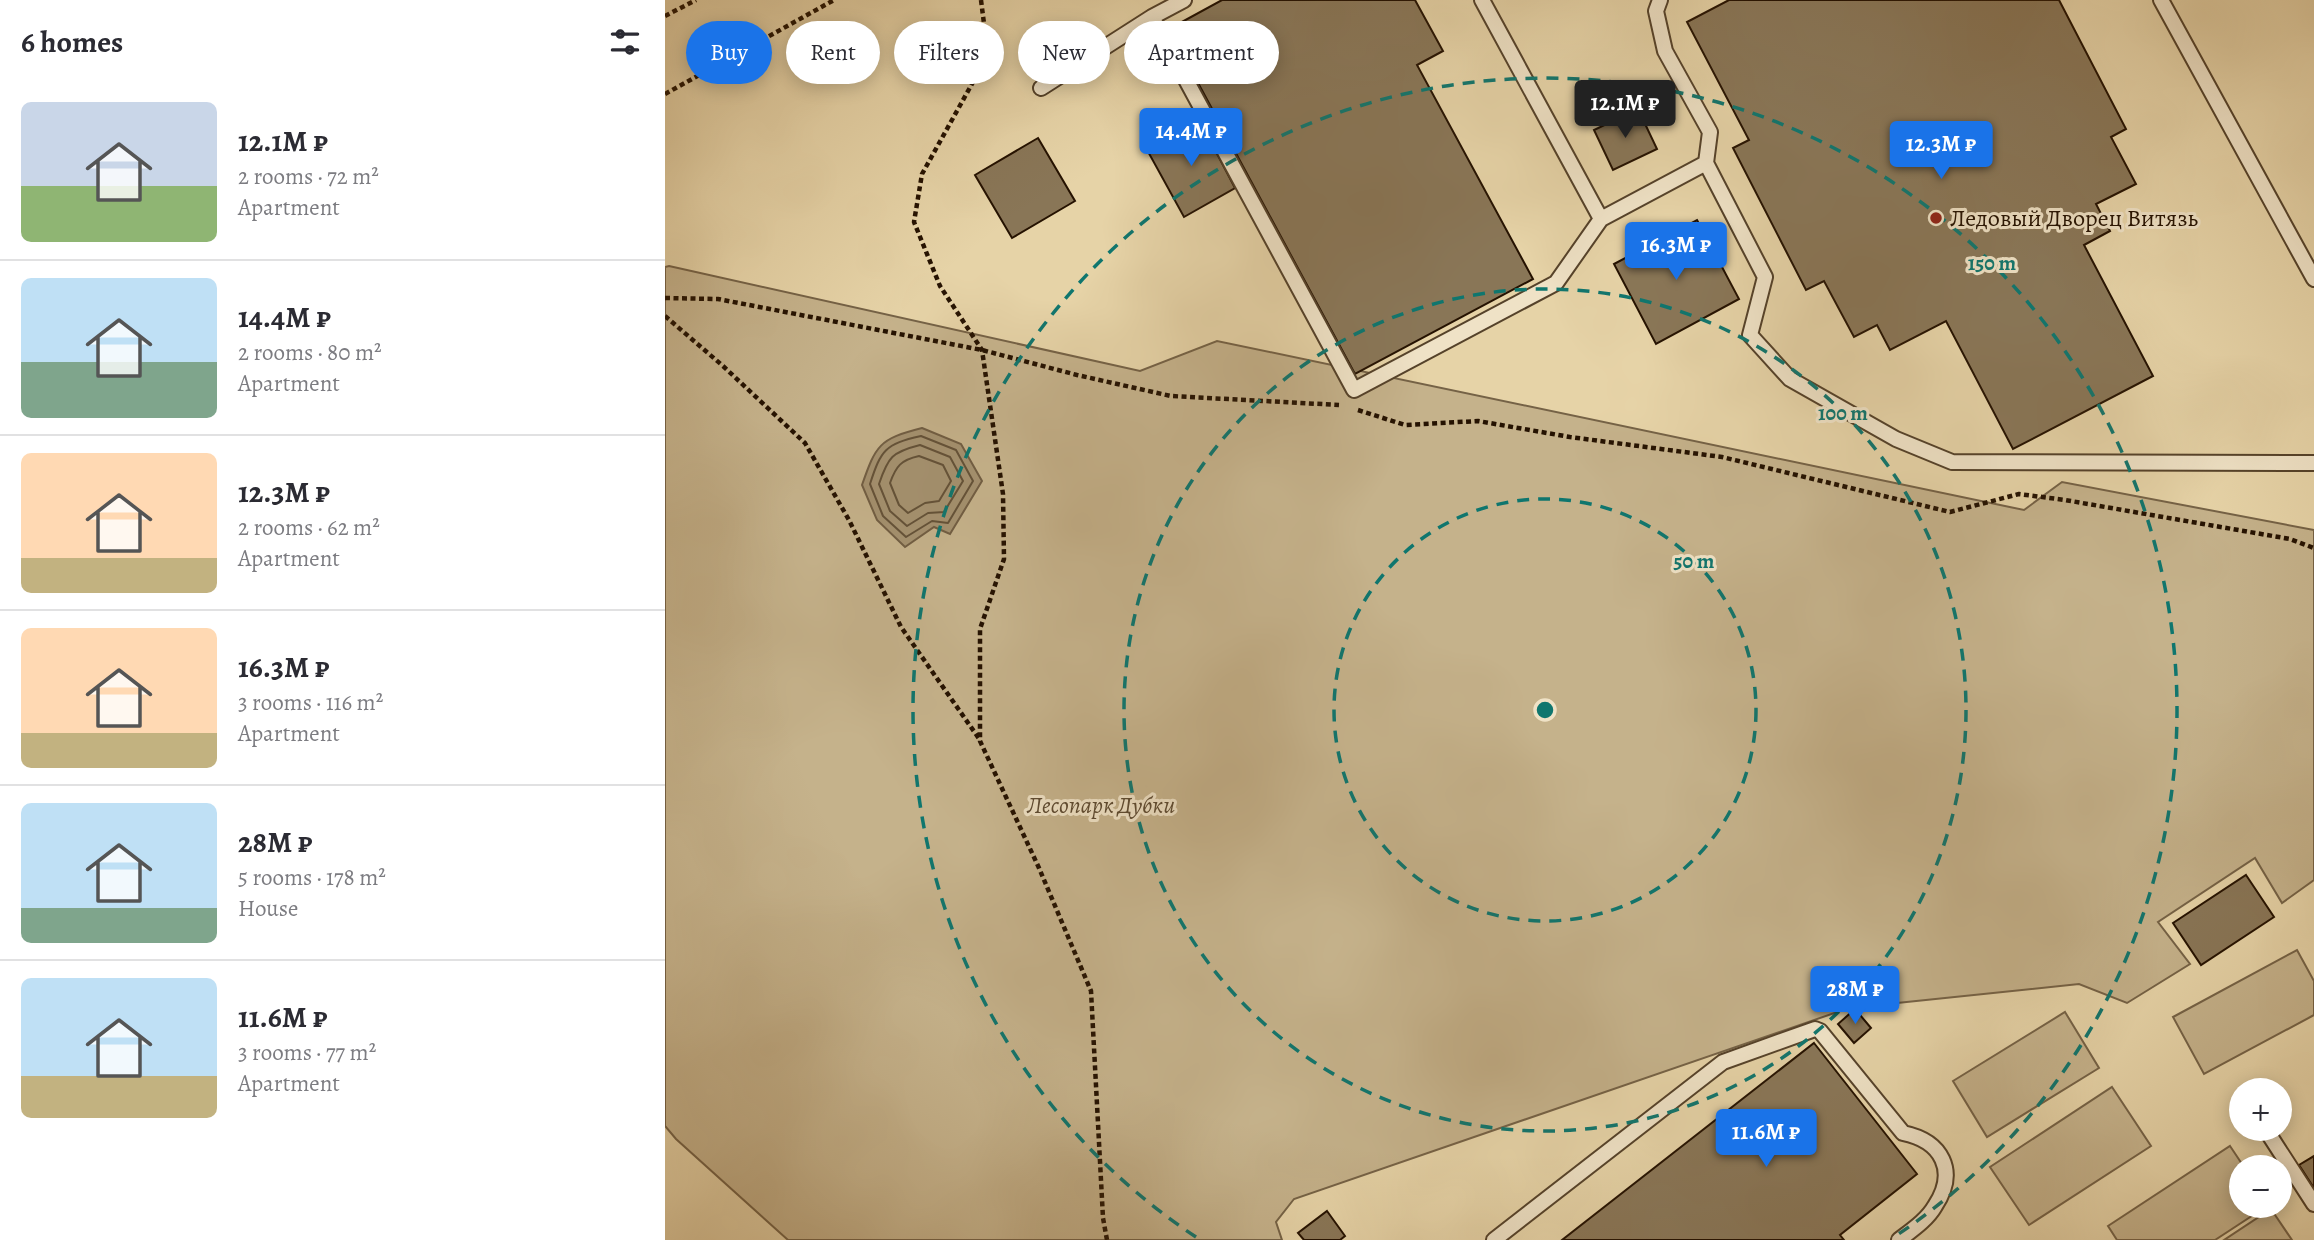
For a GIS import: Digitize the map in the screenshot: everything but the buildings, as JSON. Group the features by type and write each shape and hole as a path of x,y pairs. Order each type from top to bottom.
{"lane":[{"path":"1041,88 1152,17 1184,0"},
{"path":"1482,0 1601,219"},
{"path":"1660,0 1655,11 1665,51 1710,132 1706,163 1765,277 1750,335 1790,379 1896,439 1952,462 2314,463"},
{"path":"2161,0 2314,279"},
{"path":"1152,17 1354,390 1556,284 1601,219 1706,163"},
{"path":"1494,1240 1723,1062 1815,1029 1903,1133 1920,1137 1935,1147 1944,1163 1946,1176 1943,1192 1934,1208 1899,1240"},
{"path":"2273,1141 2314,1204"}],"path":[{"path":"665,16 696,0"},
{"path":"665,94 834,0"},
{"path":"980,741 980,629 1004,559 1003,494 982,350 940,286 914,222 922,174 988,55 981,0"},
{"path":"665,298 718,299 982,350 1171,396 1333,402 1345,406"},
{"path":"665,316 805,443 849,520 901,627 980,741 1039,868 1091,991 1103,1218 1107,1240"},
{"path":"1357,410 1405,425 1478,421 1570,437 1722,457 1950,512 2019,494 2277,537 2314,548"}],"green space":[{"name":"Лесопарк Дубки","path":"665,267 1140,371 1217,341 2024,510 2062,482 2314,530 2314,880 2282,903 2255,858 2158,922 2190,964 2127,1003 2079,984 1849,1008 1294,1199 1276,1222 1282,1240 788,1240 665,1126"},
{"path":"2297,950 2314,981 2314,1015 2204,1074 2173,1017"},
{"path":"2065,1012 2099,1068 1987,1137 1953,1081"},
{"path":"2112,1087 2151,1146 2029,1225 1990,1167"},
{"path":"2230,1146 2236,1155 2229,1155 2229,1218 2249,1218 2215,1240 2117,1240 2108,1226"},
{"path":"2257,1218 2277,1218 2292,1240 2224,1240"}],"water":[{"path":"922,428 961,444 982,481 950,534 934,527 905,547 877,520 862,485 871,461 881,446 896,436"}],"place":[{"name":"Ледовый Дворец Витязь","path":"1936,218"}]}
